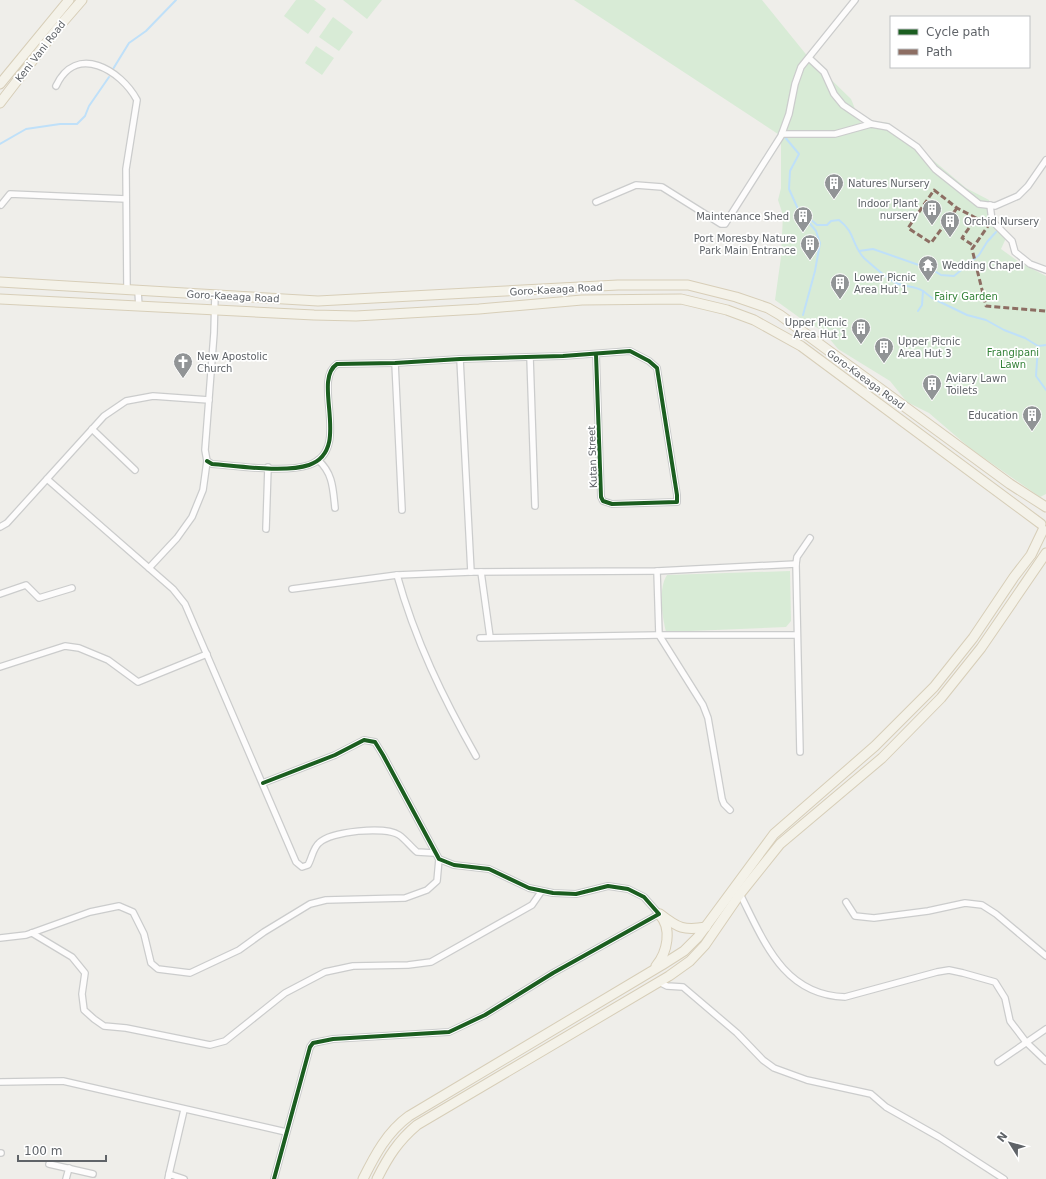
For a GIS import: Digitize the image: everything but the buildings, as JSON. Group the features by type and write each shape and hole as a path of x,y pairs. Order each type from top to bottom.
{"main road":[{"name":"Keni Vani Road","path":"0,84 26,50 69,0"},
{"name":"Keni Vani Road","path":"0,103 56,30 82,0"},
{"name":"Goro-Kaeaga Road","path":"0,282 318,301 652,284 688,285 713,290 768,308 780,315 1046,509"},
{"name":"Goro-Kaeaga Road","path":"0,299 314,316 356,316 479,309 582,300 681,299 727,310 754,320 801,346 1043,529"},
{"path":"363,1179 381,1146 395,1127 409,1116 684,951 706,927 774,834 875,746 934,687 973,638 1031,554 1043,529 1042,515 1046,509"},
{"path":"377,1179 392,1151 401,1139 417,1125 659,982 690,961 698,953 740,894 786,838 882,758 941,698 981,648 1046,553"},
{"path":"659,914 682,929 690,930 706,927"},
{"path":"653,970 663,957 667,945 663,919 659,914"}],"street":[{"path":"596,202 636,185 655,185 670,191 723,225 753,182 782,134 789,114 795,84 801,67 855,0"},
{"path":"809,58 824,72 834,94 843,105 871,124 888,127 916,147 928,163 979,204 995,206 1018,196 1028,186 1046,160"},
{"path":"56,86 61,76 69,69 80,63 91,63 112,73 133,92 137,100 126,169 127,290"},
{"path":"782,134 835,134 871,124"},
{"path":"1,205 10,194 126,199"},
{"path":"990,205 992,221 1012,241 1015,252 1030,264 1046,270"},
{"path":"138,291 139,307"},
{"path":"149,568 177,538 192,517 203,490 207,461 205,450 215,296"},
{"name":"Kutan Street","path":"630,351 649,361 657,368 677,502 612,504 603,501 601,497 596,354 630,351"},
{"path":"207,461 212,464 294,468 310,464 318,460 326,449 330,439 331,411 327,380 332,367 343,363 395,363 460,358 596,354"},
{"path":"530,357 535,506"},
{"path":"460,358 471,572"},
{"path":"395,363 402,510"},
{"path":"0,527 7,523 92,429 115,408 126,401 153,396 209,400"},
{"path":"92,429 136,470"},
{"path":"318,460 327,468 332,480 335,508"},
{"path":"266,529 268,467"},
{"path":"47,479 173,589 185,604 296,862 302,867 308,865 319,842 331,836 362,831 389,831 400,835 417,852 434,853"},
{"path":"800,752 796,564 797,557 810,538"},
{"path":"292,589 397,575 471,572 657,571 796,564"},
{"path":"657,571 659,635 703,705 708,718 722,799 730,810"},
{"path":"481,572 490,637"},
{"path":"397,575 410,618 426,658 448,707 476,756"},
{"path":"0,594 26,585 39,598 72,588"},
{"path":"480,638 659,635 797,635"},
{"path":"0,668 65,646 79,648 108,660 138,682 206,654"},
{"path":"263,783 335,755 364,740 371,740 375,742 383,755 438,859 454,866 489,869 541,892 566,894 608,886 618,886 636,892 659,914 553,973 485,1015 450,1032 333,1039 313,1043 310,1046 274,1179"},
{"path":"0,938 32,933 90,912 119,906 132,912 144,934 152,963 158,969 190,973 239,950 264,932 310,904 326,900 405,898 427,890 437,881 438,859"},
{"path":"32,933 72,957 85,973 82,994 84,1010 104,1026 126,1028 210,1045 225,1041 284,993 325,972 353,966 408,965 431,962 532,905 541,892"},
{"path":"740,894 772,956 796,982 815,992 830,996 845,997 949,970 995,982 1004,998 1010,1021 1026,1042 1046,1061"},
{"path":"846,902 855,916 874,918 928,912 965,903 982,905 1042,950 1046,956"},
{"path":"659,982 667,986 683,987 738,1033 763,1060 774,1068 807,1080 870,1094 886,1107 939,1137 1004,1179"},
{"path":"998,1062 1046,1029"},
{"path":"0,1082 63,1081 184,1110 286,1132"},
{"path":"184,1110 168,1177 184,1179"},
{"path":"49,1164 93,1174"},
{"path":"66,1179 69,1168"}],"green space":[{"path":"296,0 314,0 326,9 308,34 284,16"},
{"path":"343,0 382,0 367,19"},
{"path":"574,0 762,0 809,58 851,99 862,126 873,121 889,123 966,188 989,200 993,223 1007,236 1001,249 1019,262 1046,276 1046,494 1040,497 971,449 929,413 907,402 890,381 838,349 823,331 800,318 775,300 781,257 783,215 778,200 781,188 781,136"},
{"path":"333,17 353,32 339,51 319,37"},
{"path":"316,46 334,58 322,75 305,63"},
{"path":"790,571 791,621 786,627 666,632 662,611 662,588 667,575"}],"waterway":[{"path":"113,69 129,43 146,31 176,0"},
{"path":"0,144 26,129 60,124 77,124 85,116 89,106 109,77"},
{"path":"784,136 799,154 790,171 789,189 798,209 816,231 820,243 815,271 803,315"},
{"path":"801,211 817,225 827,225 831,221 839,220 848,229 860,253 875,268 896,283 923,291 922,305 918,311"},
{"path":"859,251 873,249 933,270 941,275 954,276 979,255 987,242 996,232"},
{"path":"923,291 932,298 967,315 986,320 1004,330 1025,338 1038,346 1046,345"},
{"path":"1038,346 1036,376 1046,390"}],"marked path":[{"path":"957,208 931,243 908,228 934,190 957,208 976,218 962,238 974,246"},
{"path":"988,222 988,226 972,249 986,306 1046,311"}],"cycle path":[{"path":"207,461 212,464 275,469 309,465 322,457 328,445 330,431 328,385 330,373 337,364 563,356 630,351 649,361 657,368 677,502 612,504 603,501 601,497 596,354"},
{"path":"263,783 335,755 364,740 375,742 439,859 454,865 489,869 529,888 553,893 576,894 608,886 628,889 644,897 659,914 553,973 485,1015 449,1032 333,1039 313,1043 310,1047 274,1179"}],"place":[{"name":"Natures Nursery","path":"834,200"},
{"name":"Indoor Plant nursery","path":"932,226"},
{"name":"Maintenance Shed","path":"803,233"},
{"name":"Orchid Nursery","path":"950,238"},
{"name":"Port Moresby Nature Park Main Entrance","path":"810,261"},
{"name":"Wedding Chapel","path":"928,282"},
{"name":"Lower Picnic Area Hut 1","path":"840,300"},
{"name":"Upper Picnic Area Hut 1","path":"861,345"},
{"name":"Upper Picnic Area Hut 3","path":"884,364"},
{"name":"New Apostolic Church","path":"183,379"},
{"name":"Aviary Lawn Toilets","path":"932,401"},
{"name":"Education","path":"1032,432"}],"park label":[{"name":"Fairy Garden","path":"966,296"},
{"name":"Frangipani Lawn","path":"1013,358"}]}
